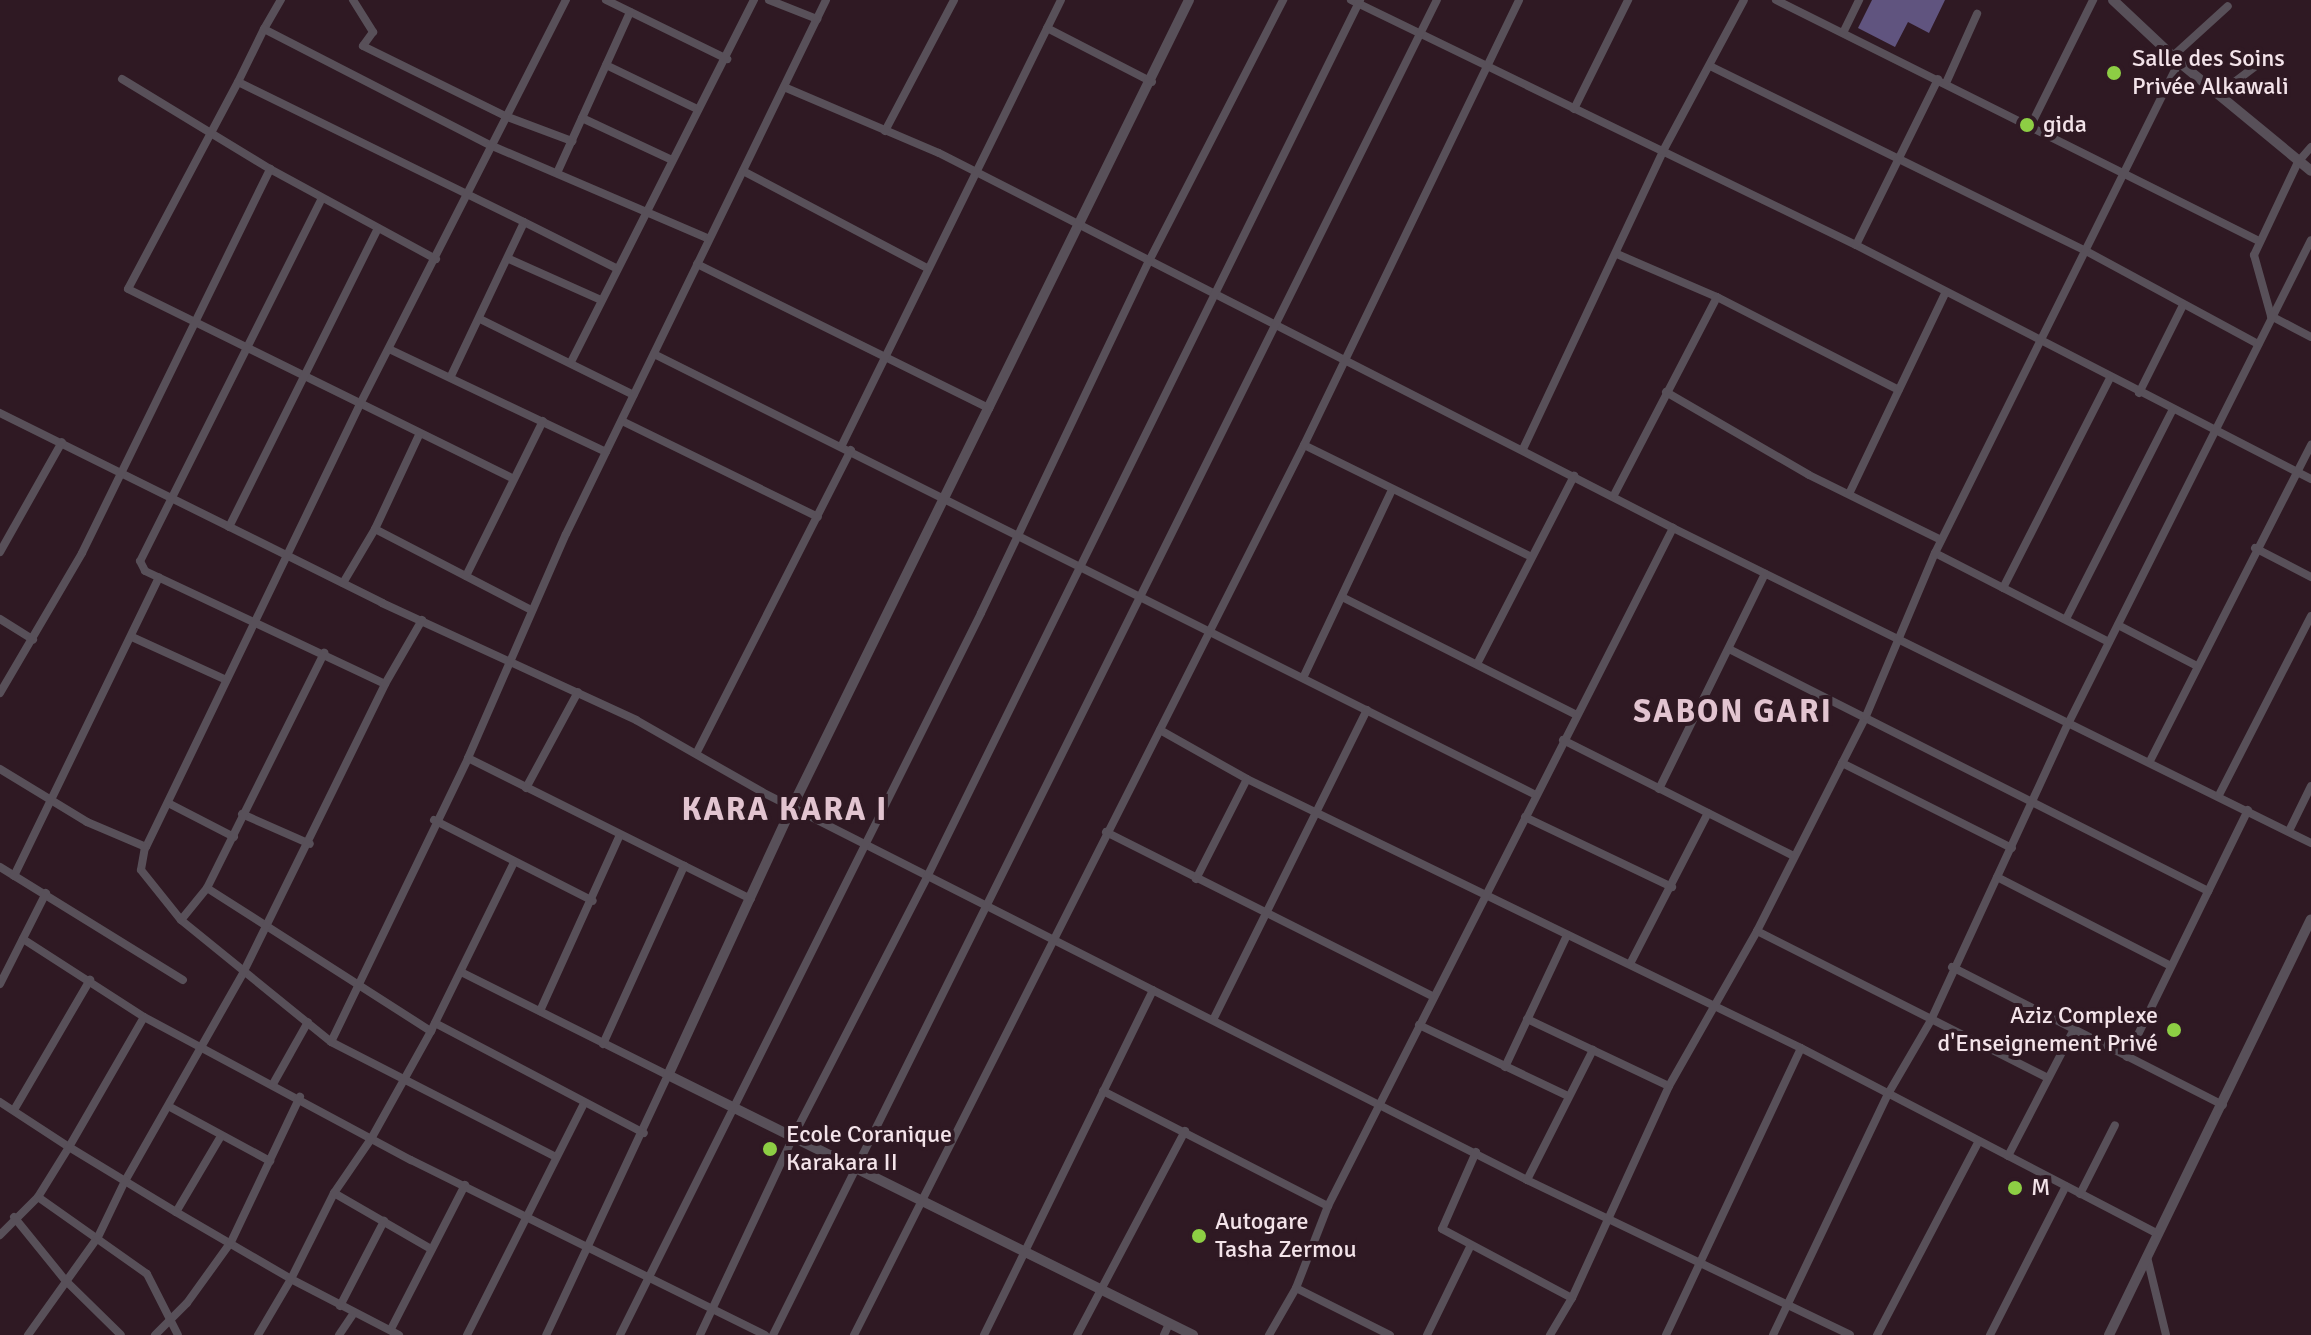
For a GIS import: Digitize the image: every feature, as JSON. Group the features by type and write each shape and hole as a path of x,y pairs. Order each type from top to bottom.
{"street":[{"path":"281,0 128,289 302,379 512,478"},
{"path":"353,0 373,32 363,46 505,116 572,141"},
{"path":"554,1156 331,1042 181,920 141,870 140,856 170,804 224,679 256,622 359,406 566,0"},
{"path":"606,0 727,59"},
{"path":"571,362 697,109 727,59 754,0"},
{"path":"769,0 817,19"},
{"path":"331,1042 434,820 468,758 508,659 606,452 826,0"},
{"path":"885,131 954,0"},
{"path":"842,445 1061,0"},
{"path":"546,1335 586,1245 644,1133 792,807 1152,82 1189,0"},
{"path":"620,1335 1018,536 1148,263 1283,0"},
{"path":"773,1335 1143,598 1437,0"},
{"path":"854,1335 1304,445 1343,358 1519,0"},
{"path":"1574,109 1628,0"},
{"path":"1523,449 1663,151 1744,0"},
{"path":"1776,0 2259,241"},
{"path":"1843,33 1859,0"},
{"path":"2031,125 2093,0"},
{"path":"2113,0 2176,59 2311,171"},
{"path":"700,1335 715,1310 793,1137 928,875 1356,1 1856,245 1945,294 2311,479"},
{"path":"1550,1335 1572,1298 1606,1217 1669,1086 1757,931 1866,716 1941,540 2086,251 2176,59 2228,6"},
{"path":"557,173 630,12"},
{"path":"1856,245 1977,14"},
{"path":"1047,28 1152,82"},
{"path":"264,29 490,145 709,239"},
{"path":"2220,93 2265,59"},
{"path":"606,65 697,109"},
{"path":"1710,66 2086,251 2258,344"},
{"path":"122,79 270,169 436,259"},
{"path":"238,82 616,268"},
{"path":"784,87 977,173 1148,263 1276,324 1614,495 1673,528 2311,843"},
{"path":"582,118 672,160"},
{"path":"2311,147 2298,162 2254,255 2271,316 2311,337"},
{"path":"0,693 33,640 121,472 196,325 270,169"},
{"path":"743,171 927,268"},
{"path":"322,198 140,561 159,577 385,684"},
{"path":"451,376 482,320 524,222"},
{"path":"229,527 378,228"},
{"path":"1773,1335 1888,1094 1931,1020 1952,967 2012,848 2069,722 2311,240"},
{"path":"1617,254 1717,297 1899,390"},
{"path":"509,259 601,300"},
{"path":"697,264 989,408"},
{"path":"1849,494 1945,294"},
{"path":"1614,495 1717,297"},
{"path":"2139,393 2183,305"},
{"path":"482,320 634,395"},
{"path":"389,349 606,452"},
{"path":"654,354 842,445 1209,633 1536,795"},
{"path":"2003,588 2110,378"},
{"path":"1666,392 1849,494 1941,540"},
{"path":"2066,619 2173,409"},
{"path":"0,413 121,472 172,501 578,692 697,752 792,807 1380,1102 1527,1180 1850,1335"},
{"path":"466,576 512,478 543,421"},
{"path":"622,421 818,517"},
{"path":"343,583 375,529 419,435"},
{"path":"0,552 62,442"},
{"path":"1304,445 1530,556"},
{"path":"2150,761 2255,548 2311,445"},
{"path":"697,752 851,450"},
{"path":"1477,664 1530,556 1574,476"},
{"path":"1303,678 1344,598 1392,490"},
{"path":"1269,1335 1296,1288 1328,1206 1380,1102 1575,714 1673,528"},
{"path":"375,529 531,610"},
{"path":"2255,548 2311,577"},
{"path":"1935,553 2109,642"},
{"path":"1659,789 1765,574"},
{"path":"14,876 54,800 159,577"},
{"path":"1344,598 1575,714"},
{"path":"2219,795 2311,616"},
{"path":"0,619 33,640"},
{"path":"28,1335 98,1237 125,1181 170,1107 310,844 385,684 422,620"},
{"path":"2118,625 2197,666"},
{"path":"132,637 224,679"},
{"path":"1729,649 2208,891"},
{"path":"181,920 207,888 324,653"},
{"path":"526,788 578,692"},
{"path":"1214,1018 1264,914 1319,814 1367,710"},
{"path":"1160,730 1247,779 1801,1048 2159,1234"},
{"path":"1563,740 1794,856"},
{"path":"468,758 619,837 751,899"},
{"path":"1842,763 2012,848"},
{"path":"0,769 132,844 146,847"},
{"path":"1196,879 1247,779"},
{"path":"2289,831 2311,786"},
{"path":"170,804 234,837"},
{"path":"2127,1057 2248,810"},
{"path":"1630,964 1708,813"},
{"path":"242,814 310,844"},
{"path":"1525,817 1672,887"},
{"path":"434,820 593,901"},
{"path":"1106,832 1434,997"},
{"path":"540,1011 593,901 619,837"},
{"path":"258,1335 291,1279 334,1193 371,1139 404,1082 514,862"},
{"path":"603,1044 684,866"},
{"path":"0,867 183,980"},
{"path":"1997,877 2171,966"},
{"path":"207,888 358,987 583,1105 644,1133"},
{"path":"0,984 46,893"},
{"path":"2109,1335 2311,919"},
{"path":"1757,931 2046,1077"},
{"path":"1505,1067 1567,935"},
{"path":"23,939 144,1017 300,1097 371,1139 465,1185 523,1218 586,1245 765,1335"},
{"path":"1952,967 2223,1105"},
{"path":"461,972 1193,1335"},
{"path":"14,1110 90,980"},
{"path":"984,1335 1153,990"},
{"path":"0,1235 14,1217 38,1197 144,1017"},
{"path":"1527,1019 1669,1086"},
{"path":"273,1084 308,1022"},
{"path":"1419,1025 1566,1095"},
{"path":"2008,1156 2046,1077 2073,1031"},
{"path":"1666,1335 1703,1262 1801,1048"},
{"path":"1527,1180 1566,1095 1593,1050"},
{"path":"1103,1091 1328,1206"},
{"path":"155,1335 231,1242 300,1097"},
{"path":"0,1102 69,1147 291,1279 353,1314 395,1332 431,1249 465,1185"},
{"path":"467,1335 554,1156 583,1105"},
{"path":"170,1107 270,1161"},
{"path":"2080,1194 2115,1125"},
{"path":"1077,1335 1185,1131"},
{"path":"176,1212 221,1136"},
{"path":"1877,1335 1979,1141"},
{"path":"1476,1152 1442,1229 1470,1247 1572,1298"},
{"path":"1990,1335 2066,1186"},
{"path":"334,1193 431,1249"},
{"path":"38,1197 98,1237 155,1282 169,1321 178,1335"},
{"path":"14,1217 65,1280 121,1335"},
{"path":"340,1306 384,1221"},
{"path":"1427,1335 1470,1247"},
{"path":"2147,1257 2166,1335"},
{"path":"1296,1288 1390,1335"},
{"path":"339,1335 353,1314"},
{"path":"1164,1335 1169,1324"}],"shaded area":[{"path":"1872,0 1945,0 1929,33 1908,22 1895,47 1858,28"}],"place":[{"name":"Salle des Soins Privée Alkawali","path":"2114,73"},
{"name":"gida","path":"2027,125"},
{"name":"Aziz Complexe d'Enseignement Privé","path":"2174,1030"},
{"name":"Ecole Coranique Karakara II","path":"770,1149"},
{"name":"M","path":"2015,1188"},
{"name":"Autogare Tasha Zermou","path":"1199,1236"}],"district":[{"name":"SABON GARI","path":"1733,712"},
{"name":"KARA KARA I","path":"785,810"}]}
